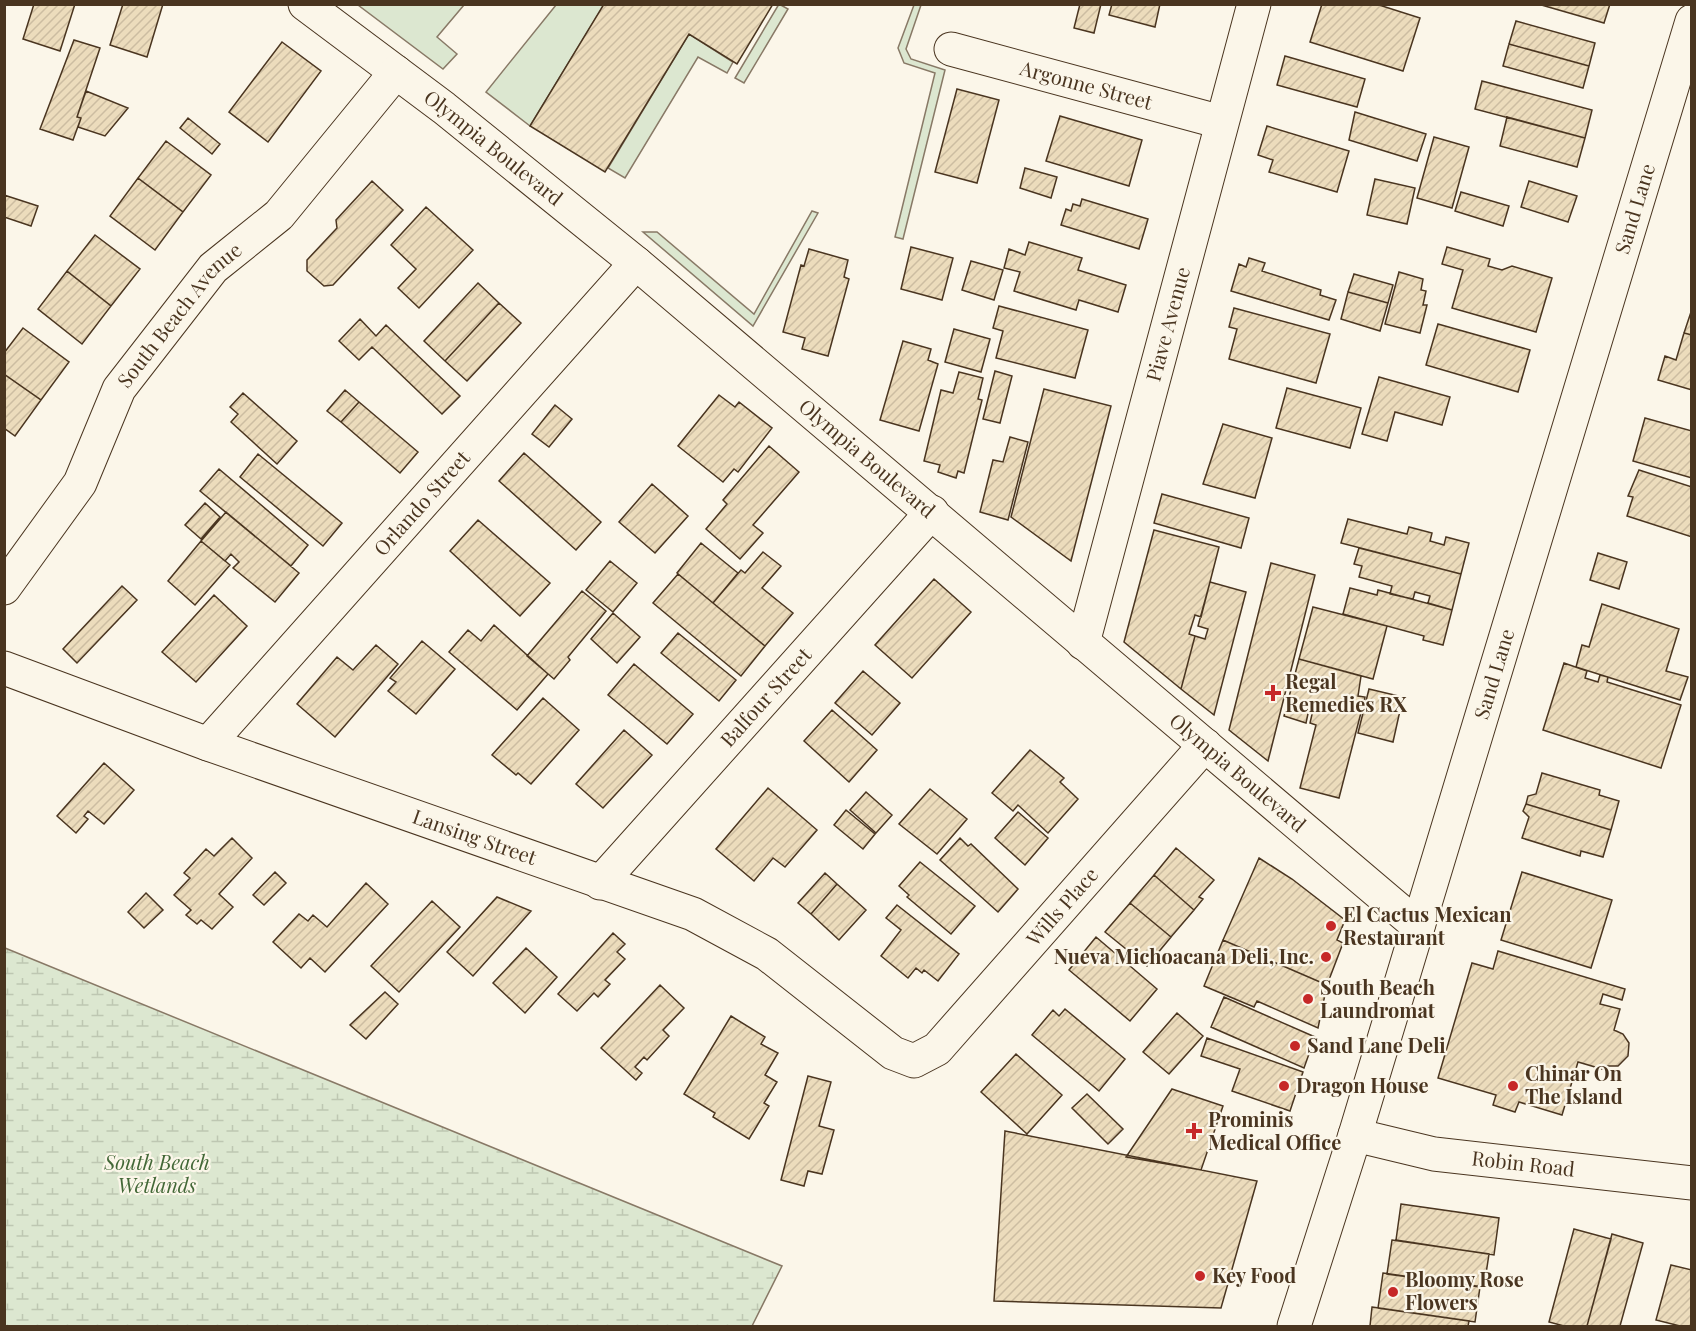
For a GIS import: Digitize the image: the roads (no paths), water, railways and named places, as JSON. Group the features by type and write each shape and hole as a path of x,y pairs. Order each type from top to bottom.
{"street":[{"name":"Olympia Boulevard","path":"305,4 396,72 636,263 1418,926"},
{"name":"Piave Avenue","path":"1083,643 1254,4"},
{"name":"Sand Lane","path":"1294,1326 1355,1135 1692,21"},
{"name":"Argonne Street","path":"951,49 1221,122"},
{"name":"South Beach Avenue","path":"4,588 80,483 118,389 213,268 279,215 396,72"},
{"name":"Orlando Street","path":"208,744 636,263"},
{"name":"Balfour Street","path":"600,883 932,512"},
{"name":"Lansing Street","path":"4,668 208,744 693,914 767,954 893,1053 914,1061"},
{"name":"Wills Place","path":"914,1061 937,1049 1205,746"},
{"name":"Robin Road","path":"1355,1135 1434,1154 1692,1183"}],"place":[{"name":"Regal Remedies RX","path":"1273,693"},
{"name":"El Cactus Mexican Restaurant","path":"1331,926"},
{"name":"Nueva Michoacana Deli, Inc.","path":"1326,957"},
{"name":"South Beach Laundromat","path":"1308,999"},
{"name":"Sand Lane Deli","path":"1295,1046"},
{"name":"Dragon House","path":"1284,1086"},
{"name":"Chinar On The Island","path":"1513,1086"},
{"name":"Prominis Medical Office","path":"1194,1131"},
{"name":"Key Food","path":"1200,1276"},
{"name":"Bloomy Rose Flowers","path":"1393,1292"}],"park label":[{"name":"South Beach Wetlands","path":"157,1174"}]}
